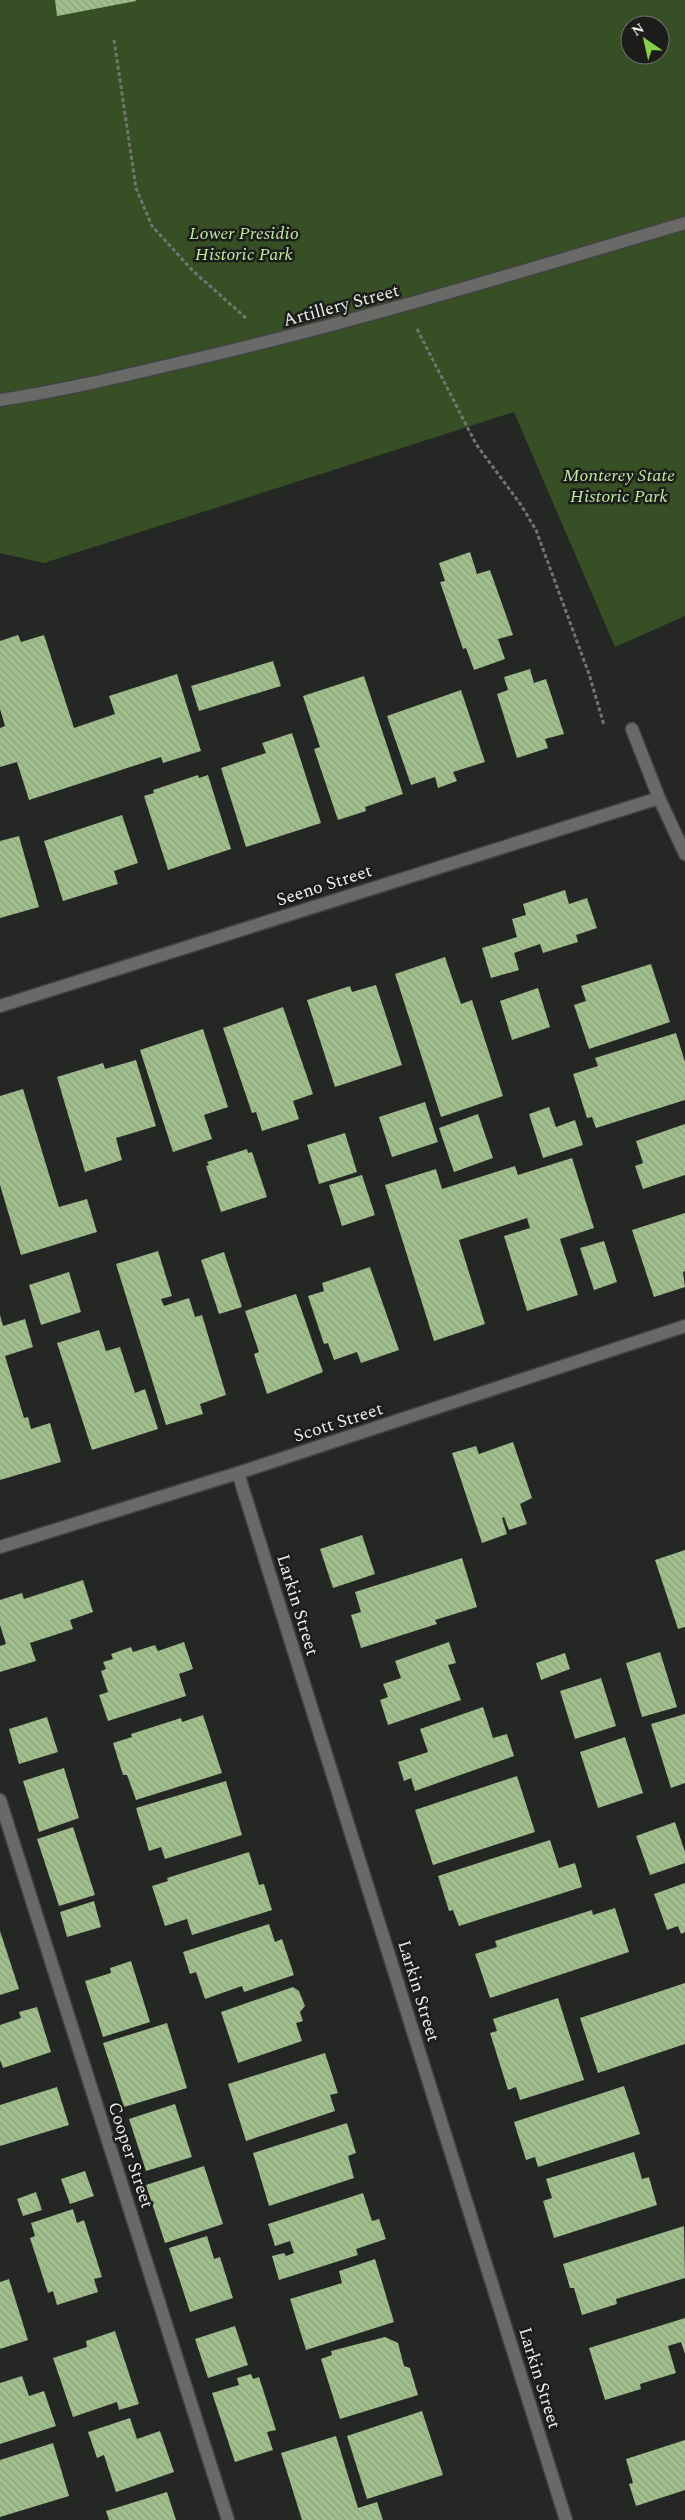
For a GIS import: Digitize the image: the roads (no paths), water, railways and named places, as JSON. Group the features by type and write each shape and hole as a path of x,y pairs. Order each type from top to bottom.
{"street":[{"name":"Artillery Street","path":"0,400 78,386 272,342 406,306 685,223"},
{"path":"632,730 659,798 685,854"},
{"name":"Seeno Street","path":"0,1006 659,798"},
{"name":"Scott Street","path":"0,1547 238,1473 685,1326"},
{"name":"Larkin Street","path":"238,1473 566,2520"},
{"name":"Cooper Street","path":"0,1800 228,2520"}],"park label":[{"name":"Lower Presidio Historic Park","path":"244,243"},
{"name":"Monterey State Historic Park","path":"619,485"}]}
